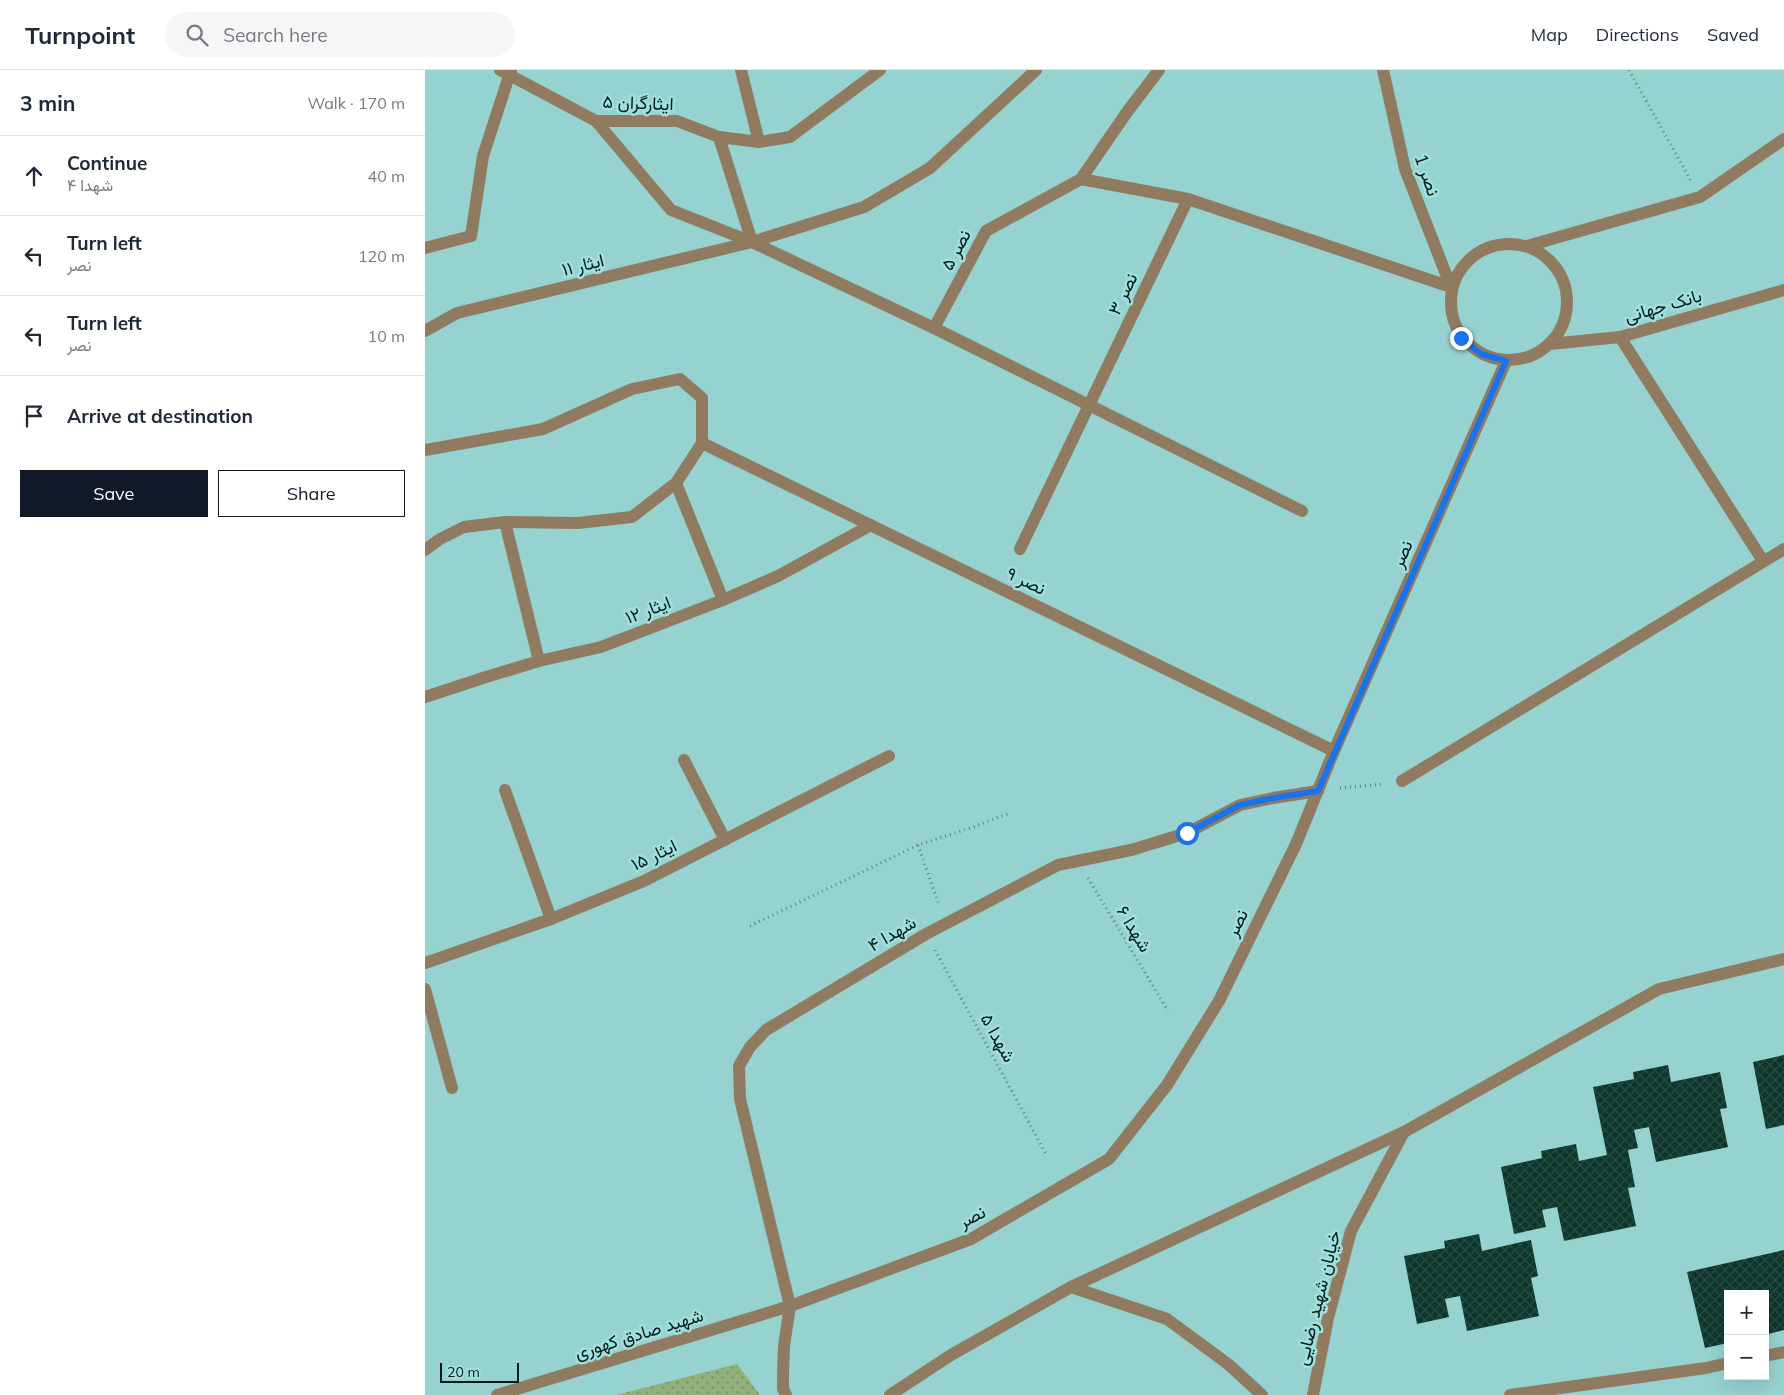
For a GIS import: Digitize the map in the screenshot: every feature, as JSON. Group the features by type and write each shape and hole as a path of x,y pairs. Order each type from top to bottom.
{"street":[{"path":"741,70 759,142"},
{"name":"ایثارگران ۵","path":"507,72 596,121 677,121 719,137 759,142 790,136 880,70"},
{"name":"ایثار ۱۱","path":"425,331 457,313 752,242 864,206 930,168 1036,70"},
{"path":"1159,70 1127,112 1081,179 1188,199 1451,287"},
{"name":"نصر 1","path":"1383,70 1405,168 1451,287"},
{"path":"425,248 471,236 483,156 507,72"},
{"path":"596,121 671,210 752,242 934,328 1302,511"},
{"path":"719,137 752,242"},
{"path":"1527,246 1548,258 1562,277 1568,300 1563,324 1550,344 1530,357 1506,361 1481,354 1461,338 1450,313 1451,287 1462,266 1480,250 1503,244 1527,246 1700,197 1784,139"},
{"name":"نصر ۵","path":"934,328 986,231 1081,179"},
{"name":"نصر ۳","path":"1020,549 1188,199"},
{"name":"بانک جهانی","path":"1550,344 1619,337 1784,290"},
{"path":"1619,337 1763,561"},
{"name":"نصر","path":"790,1306 971,1239 1109,1159 1167,1085 1219,1001 1296,844 1334,751 1506,361"},
{"path":"425,450 543,429 632,389 680,379 702,398 702,443 676,483 632,517 578,522 505,522 465,527 440,538 425,550"},
{"name":"نصر ۹","path":"702,443 1334,751"},
{"path":"676,483 723,600"},
{"path":"505,522 539,661"},
{"name":"ایثار ۱۲","path":"425,697 539,661 601,647 723,600 778,576 871,525"},
{"path":"1402,782 1784,549"},
{"name":"ایثار ۱۵","path":"425,963 551,919 644,880 889,756"},
{"path":"684,760 725,840"},
{"path":"505,790 551,919"},
{"name":"شهدا ۴","path":"790,1306 740,1099 739,1066 749,1047 766,1030 926,934 1058,865 1131,850 1187,833 1240,805 1318,791"},
{"path":"890,1395 951,1355 1071,1287 1403,1132 1659,990 1784,959"},
{"path":"425,989 452,1088"},
{"name":"خیابان شهید رضایی","path":"1313,1395 1328,1318 1351,1231 1403,1132"},
{"path":"1071,1287 1167,1319 1228,1364 1262,1395"},
{"path":"786,1395 783,1375 783,1346 790,1306"},
{"name":"شهید صادق کهوری","path":"497,1395 790,1306"},
{"path":"1769,1355 1784,1352"},
{"path":"1510,1395 1724,1364"}],"path":[{"path":"1629,70 1700,197"},
{"path":"1318,791 1402,782"},
{"path":"749,926 918,845 973,827 1010,812"},
{"path":"918,845 945,924"},
{"name":"شهدا ۶","path":"1077,861 1168,1011"},
{"name":"شهدا ۵","path":"926,934 1046,1154"}],"green space":[{"path":"737,1364 760,1395 616,1395"}],"building":[{"path":"1784,1055 1784,1125 1766,1129 1753,1062"},
{"path":"1668,1065 1671,1082 1720,1072 1727,1108 1720,1109 1728,1147 1656,1162 1649,1127 1634,1130 1638,1148 1628,1150 1635,1187 1628,1188 1636,1226 1564,1241 1557,1207 1542,1210 1546,1227 1514,1234 1501,1167 1542,1158 1541,1151 1576,1144 1579,1161 1607,1155 1593,1087 1634,1079 1633,1072"},
{"path":"1479,1234 1482,1251 1531,1240 1538,1276 1531,1278 1539,1316 1467,1331 1460,1296 1445,1299 1449,1317 1417,1324 1404,1256 1445,1248 1444,1241"},
{"path":"1784,1250 1784,1330 1769,1334 1769,1290 1724,1290 1724,1344 1705,1348 1687,1272"}],"route":[{"path":"1187,833 1240,805 1318,791 1506,361 1481,354 1461,338"}]}
